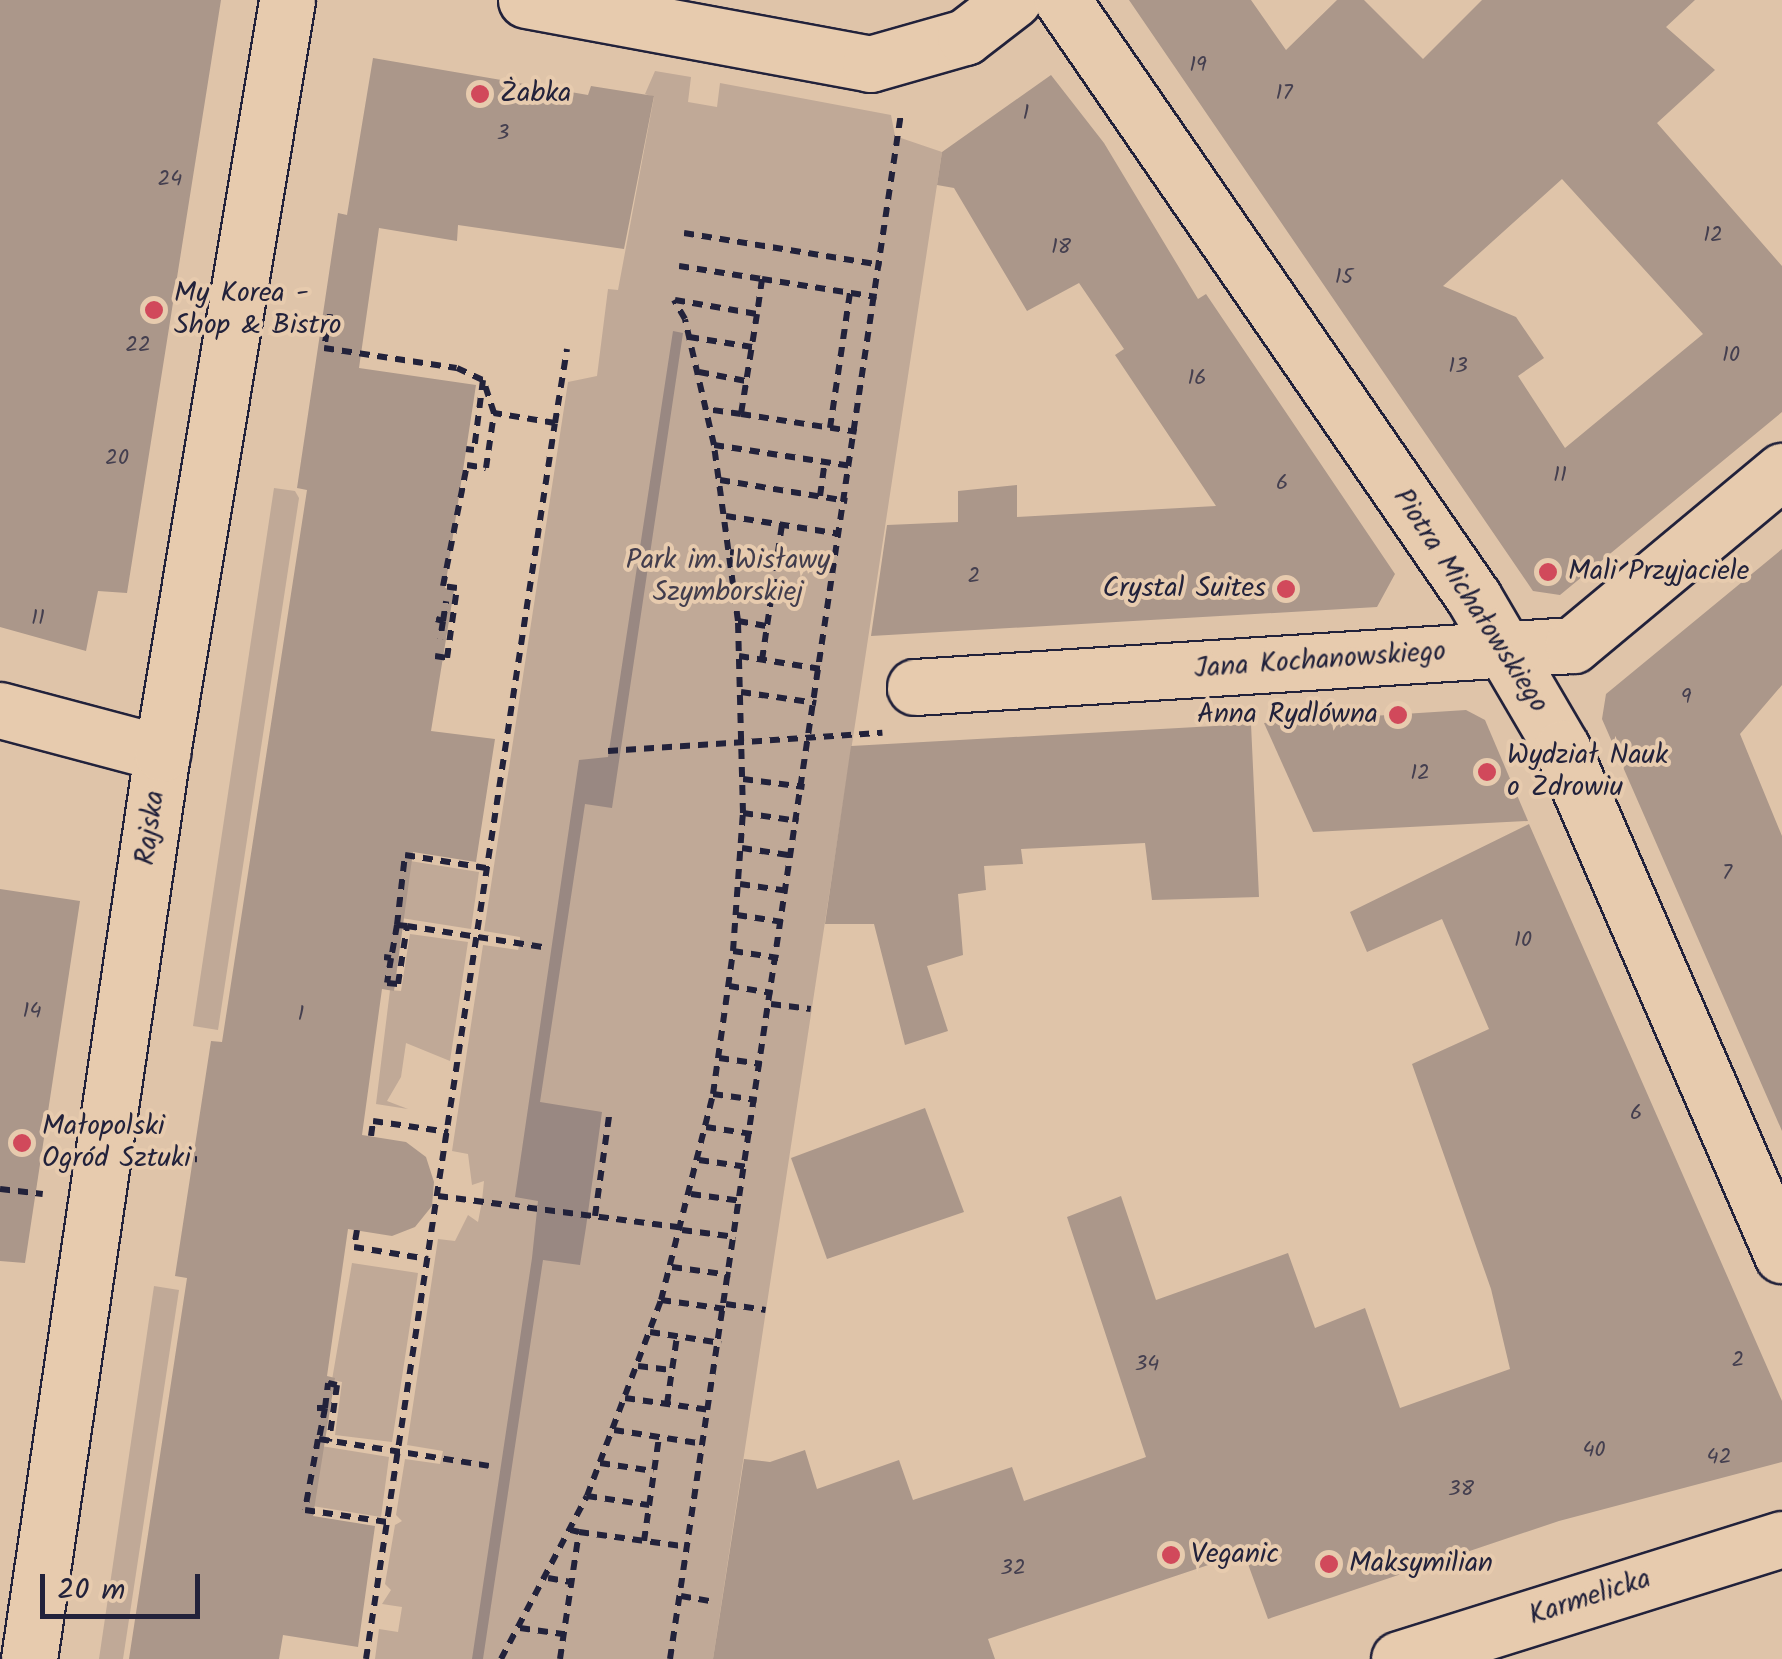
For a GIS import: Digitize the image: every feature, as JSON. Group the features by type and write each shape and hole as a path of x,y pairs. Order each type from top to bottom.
{"street":[{"name":"Rajska","path":"29,1659 162,753 287,0"},
{"path":"526,0 870,64 965,38 1014,0"},
{"name":"Piotra Michałowskiego","path":"1062,0 1505,650 1562,748 1782,1255"},
{"name":"Jana Kochanowskiego","path":"914,686 1573,645 1782,471"},
{"path":"0,710 162,753"},
{"name":"Karmelicka","path":"1399,1659 1782,1539"}],"path":[{"path":"670,1659 794,856 901,106"},
{"path":"684,234 881,265"},
{"path":"678,266 876,296"},
{"path":"741,414 762,279"},
{"path":"830,428 850,292"},
{"path":"501,1659 575,1531 614,1430 683,1229 713,1094 734,951 742,848 738,621 714,444 690,337 674,300 757,314"},
{"path":"330,314 324,348 458,368 483,380 494,413 486,468 468,466 459,520 454,519 443,586 457,588 446,658 435,656"},
{"path":"690,337 752,347"},
{"path":"366,1659 567,349"},
{"path":"698,372 746,381"},
{"path":"466,448 474,450 483,380"},
{"path":"706,409 857,432"},
{"path":"494,413 555,423"},
{"path":"714,444 852,466"},
{"path":"820,496 824,462"},
{"path":"720,480 846,500"},
{"path":"726,516 841,534"},
{"path":"762,660 782,525"},
{"path":"730,552 777,558"},
{"path":"734,586 772,593"},
{"path":"440,639 446,601"},
{"path":"738,621 767,626"},
{"path":"739,656 821,669"},
{"path":"741,692 816,703"},
{"path":"608,751 882,733"},
{"path":"743,778 804,788"},
{"path":"742,813 798,821"},
{"path":"742,848 794,856"},
{"path":"407,926 398,984 388,983 388,957 397,925 405,855 486,868"},
{"path":"740,884 788,890"},
{"path":"736,916 783,922"},
{"path":"397,925 542,947"},
{"path":"734,951 778,958"},
{"path":"728,986 772,993"},
{"path":"771,1004 812,1010"},
{"path":"719,1058 762,1064"},
{"path":"713,1094 757,1100"},
{"path":"591,1215 609,1116"},
{"path":"371,1136 373,1121 448,1132"},
{"path":"706,1127 752,1134"},
{"path":"160,1154 197,1160"},
{"path":"698,1160 747,1167"},
{"path":"0,1190 54,1195"},
{"path":"691,1194 742,1201"},
{"path":"438,1196 736,1237"},
{"path":"357,1230 354,1247 428,1259"},
{"path":"672,1266 730,1275"},
{"path":"661,1300 766,1310"},
{"path":"650,1332 720,1342"},
{"path":"667,1404 676,1336"},
{"path":"638,1366 671,1370"},
{"path":"329,1441 338,1385 328,1384 305,1510 387,1522"},
{"path":"626,1398 710,1410"},
{"path":"614,1430 704,1444"},
{"path":"644,1541 659,1437"},
{"path":"319,1440 490,1466"},
{"path":"600,1463 653,1471"},
{"path":"587,1496 648,1506"},
{"path":"575,1531 688,1547"},
{"path":"560,1659 575,1531"},
{"path":"547,1578 571,1582"},
{"path":"680,1596 714,1602"},
{"path":"519,1628 563,1634"}],"green space":[{"name":"Park im. Wisławy Szymborskiej","path":"655,71 691,77 688,102 717,107 720,83 891,115 895,136 942,152 713,1659 375,1659 379,1629 398,1632 402,1607 382,1604 391,1590 385,1584 395,1525 402,1521 396,1515 405,1459 440,1464 443,1451 407,1445 438,1239 455,1241 468,1215 478,1222 482,1201 484,1181 472,1185 468,1154 452,1151 483,945 518,950 520,943 520,937 484,931 568,382 597,376 608,289 618,290 654,97 645,94"},
{"path":"274,488 295,491 299,498 218,1030 193,1026"},
{"path":"410,861 479,872 471,929 401,918"},
{"path":"410,934 468,942 450,1061 406,1043 401,1077 387,1101 408,1109 376,1104 390,990 401,991"},
{"path":"352,1263 418,1273 392,1442 335,1435 342,1382 332,1380"},
{"path":"154,1286 179,1290 123,1659 99,1659"},
{"path":"321,1446 389,1457 381,1517 312,1506"}],"shaded area":[{"path":"673,331 683,333 612,808 585,804 540,1102 602,1112 586,1227 580,1265 543,1260 483,1659 472,1659 532,1258 538,1201 515,1197 579,760 608,757"}],"building":[{"path":"0,0 221,0 127,593 98,591 86,651 0,627"},
{"path":"1129,0 1251,0 1286,50 1337,0 1364,0 1423,59 1482,0 1695,0 1666,27 1715,70 1657,123 1782,266 1782,412 1560,595 1533,591","holes":["1562,179 1703,334 1565,448 1518,376 1544,358 1516,317 1443,286"]},
{"path":"373,58 588,95 591,86 654,96 624,249 458,225 457,241 379,228 359,368 476,385 445,588 454,590 431,731 495,739 476,862 413,852 394,991 382,989 362,1135 406,1142 426,1157 434,1182 432,1206 415,1227 392,1236 348,1229 327,1376 335,1378 313,1516 375,1526 358,1647 283,1635 279,1659 129,1659 187,1278 175,1276 211,1041 222,1042 307,490 297,488 338,213 347,215"},
{"path":"1051,75 1104,143 1198,299 1206,294 1395,574 1377,607 871,636 887,525 958,522 958,491 1017,485 1017,517 1216,506 1115,355 1124,349 1079,283 1027,311 954,188 937,185 942,152"},
{"path":"1782,549 1782,685 1740,734 1782,836 1782,1131 1602,719 1606,694"},
{"path":"1466,710 1485,720 1528,821 1313,832 1264,723"},
{"path":"1251,724 1259,897 1152,900 1145,843 1021,849 1023,864 984,866 986,890 958,894 963,955 927,966 948,1031 905,1045 874,924 825,924 851,746"},
{"path":"1529,824 1782,1401 1782,1462 1559,1521 1268,1619 1244,1553 988,1639 995,1659 713,1659 744,1459 770,1462 805,1450 817,1489 899,1460 913,1500 1012,1467 1024,1501 1146,1457 1067,1217 1121,1196 1156,1300 1288,1253 1315,1328 1365,1308 1400,1408 1510,1369 1491,1289 1412,1064 1489,1029 1442,919 1367,952 1350,912"},
{"path":"0,889 80,901 25,1263 0,1261"},
{"path":"925,1108 964,1212 827,1259 791,1158"}],"place":[{"name":"Żabka","path":"480,94"},
{"name":"My Korea - Shop & Bistro","path":"154,310"},
{"name":"Mali Przyjaciele","path":"1548,572"},
{"name":"Crystal Suites","path":"1286,589"},
{"name":"Anna Rydlówna","path":"1398,715"},
{"name":"Wydział Nauk o Zdrowiu","path":"1487,772"},
{"name":"Małopolski Ogród Sztuki","path":"22,1143"},
{"name":"Veganic","path":"1171,1555"},
{"name":"Maksymilian","path":"1329,1564"}]}
